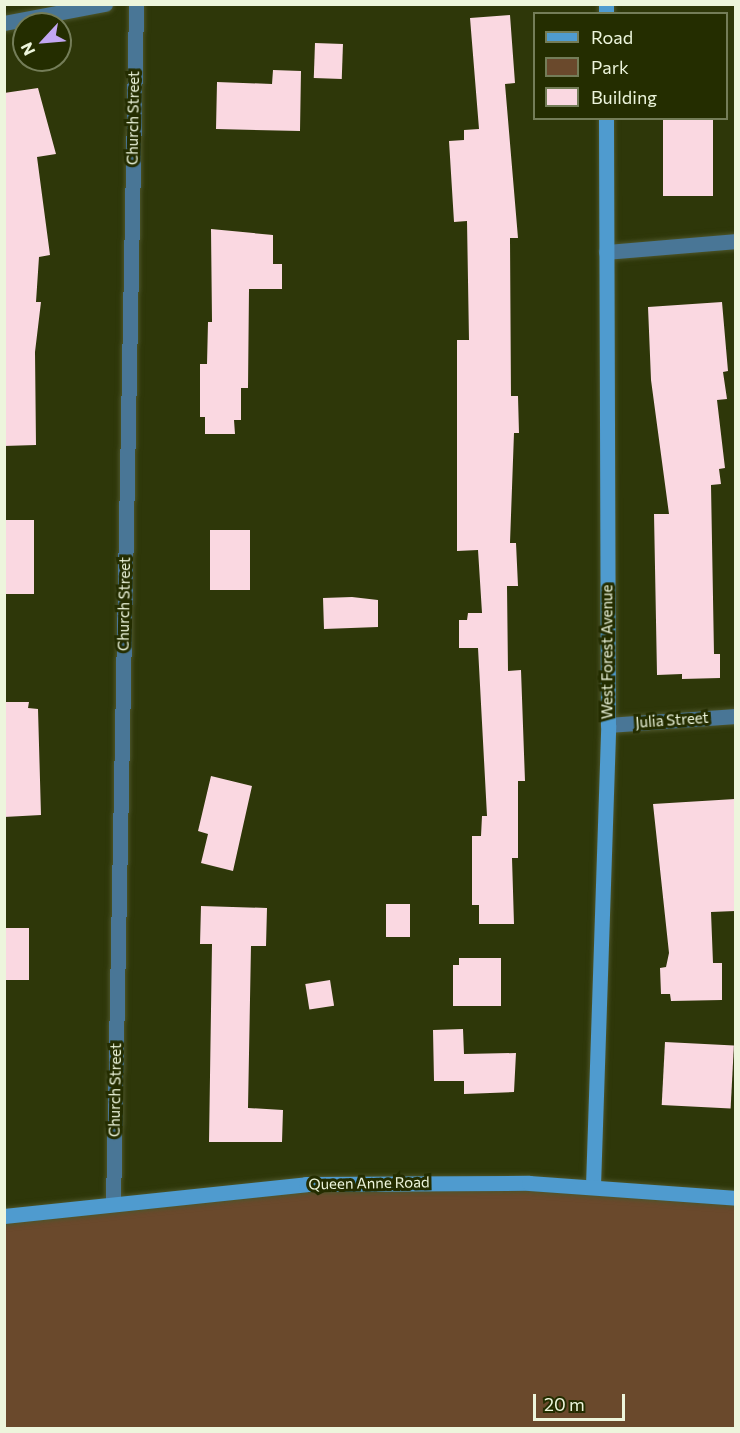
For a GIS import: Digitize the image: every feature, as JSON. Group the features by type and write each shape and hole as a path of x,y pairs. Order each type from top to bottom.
{"street":[{"path":"4,23 105,4"},
{"name":"Church Street","path":"113,1204 136,4"},
{"name":"West Forest Avenue","path":"593,1185 608,725 606,120"},
{"path":"606,252 735,241"},
{"name":"Julia Street","path":"608,725 735,716"},
{"name":"Queen Anne Road","path":"4,1216 306,1184 593,1185 735,1197"}],"green space":[{"path":"478,1182 735,1197 735,1428 5,1428 4,1216 306,1184"}],"building":[{"path":"510,15 515,83 505,84 518,238 510,238 511,396 518,396 519,433 514,433 510,543 516,543 518,586 507,586 508,671 521,670 525,781 518,781 518,858 512,858 514,924 479,924 479,905 472,905 472,836 481,836 482,816 487,816 478,648 459,648 459,620 467,620 468,613 482,613 478,550 457,551 457,340 469,340 467,221 454,222 449,141 464,140 464,130 479,129 470,18"},
{"path":"315,43 343,44 342,79 314,78"},
{"path":"273,70 301,71 300,131 216,129 217,82 272,84"},
{"path":"38,88 56,154 37,157 50,255 39,257 36,302 41,302 35,352 36,445 4,446 4,93"},
{"path":"663,120 713,120 713,196 663,196"},
{"path":"211,229 273,235 273,264 282,264 282,289 249,289 248,388 241,388 241,420 234,420 235,434 205,434 205,417 200,417 200,364 207,364 208,322 212,322"},
{"path":"722,302 728,371 723,372 727,399 717,400 725,468 719,469 721,484 711,485 714,654 720,654 720,678 682,679 682,674 657,675 654,514 669,514 651,380 648,307"},
{"path":"4,520 34,520 34,594 4,594"},
{"path":"210,530 250,530 250,590 210,590"},
{"path":"352,597 378,600 378,627 324,629 323,598"},
{"path":"4,702 29,702 28,708 38,709 41,815 4,817"},
{"path":"211,776 252,786 233,871 201,863 208,834 198,831"},
{"path":"735,799 735,911 711,912 713,963 722,963 722,1000 671,1001 670,994 661,994 660,968 666,967 669,953 653,804"},
{"path":"386,904 410,904 410,937 386,937"},
{"path":"201,906 267,908 266,946 251,946 248,1108 283,1110 282,1142 209,1142 212,944 200,944"},
{"path":"4,928 29,928 29,980 4,980"},
{"path":"459,958 501,958 501,1006 453,1006 453,965 459,965"},
{"path":"330,980 334,1006 309,1010 305,984"},
{"path":"463,1029 464,1054 516,1053 514,1092 464,1094 464,1081 434,1081 433,1030"},
{"path":"665,1042 734,1046 731,1109 662,1105"}]}
